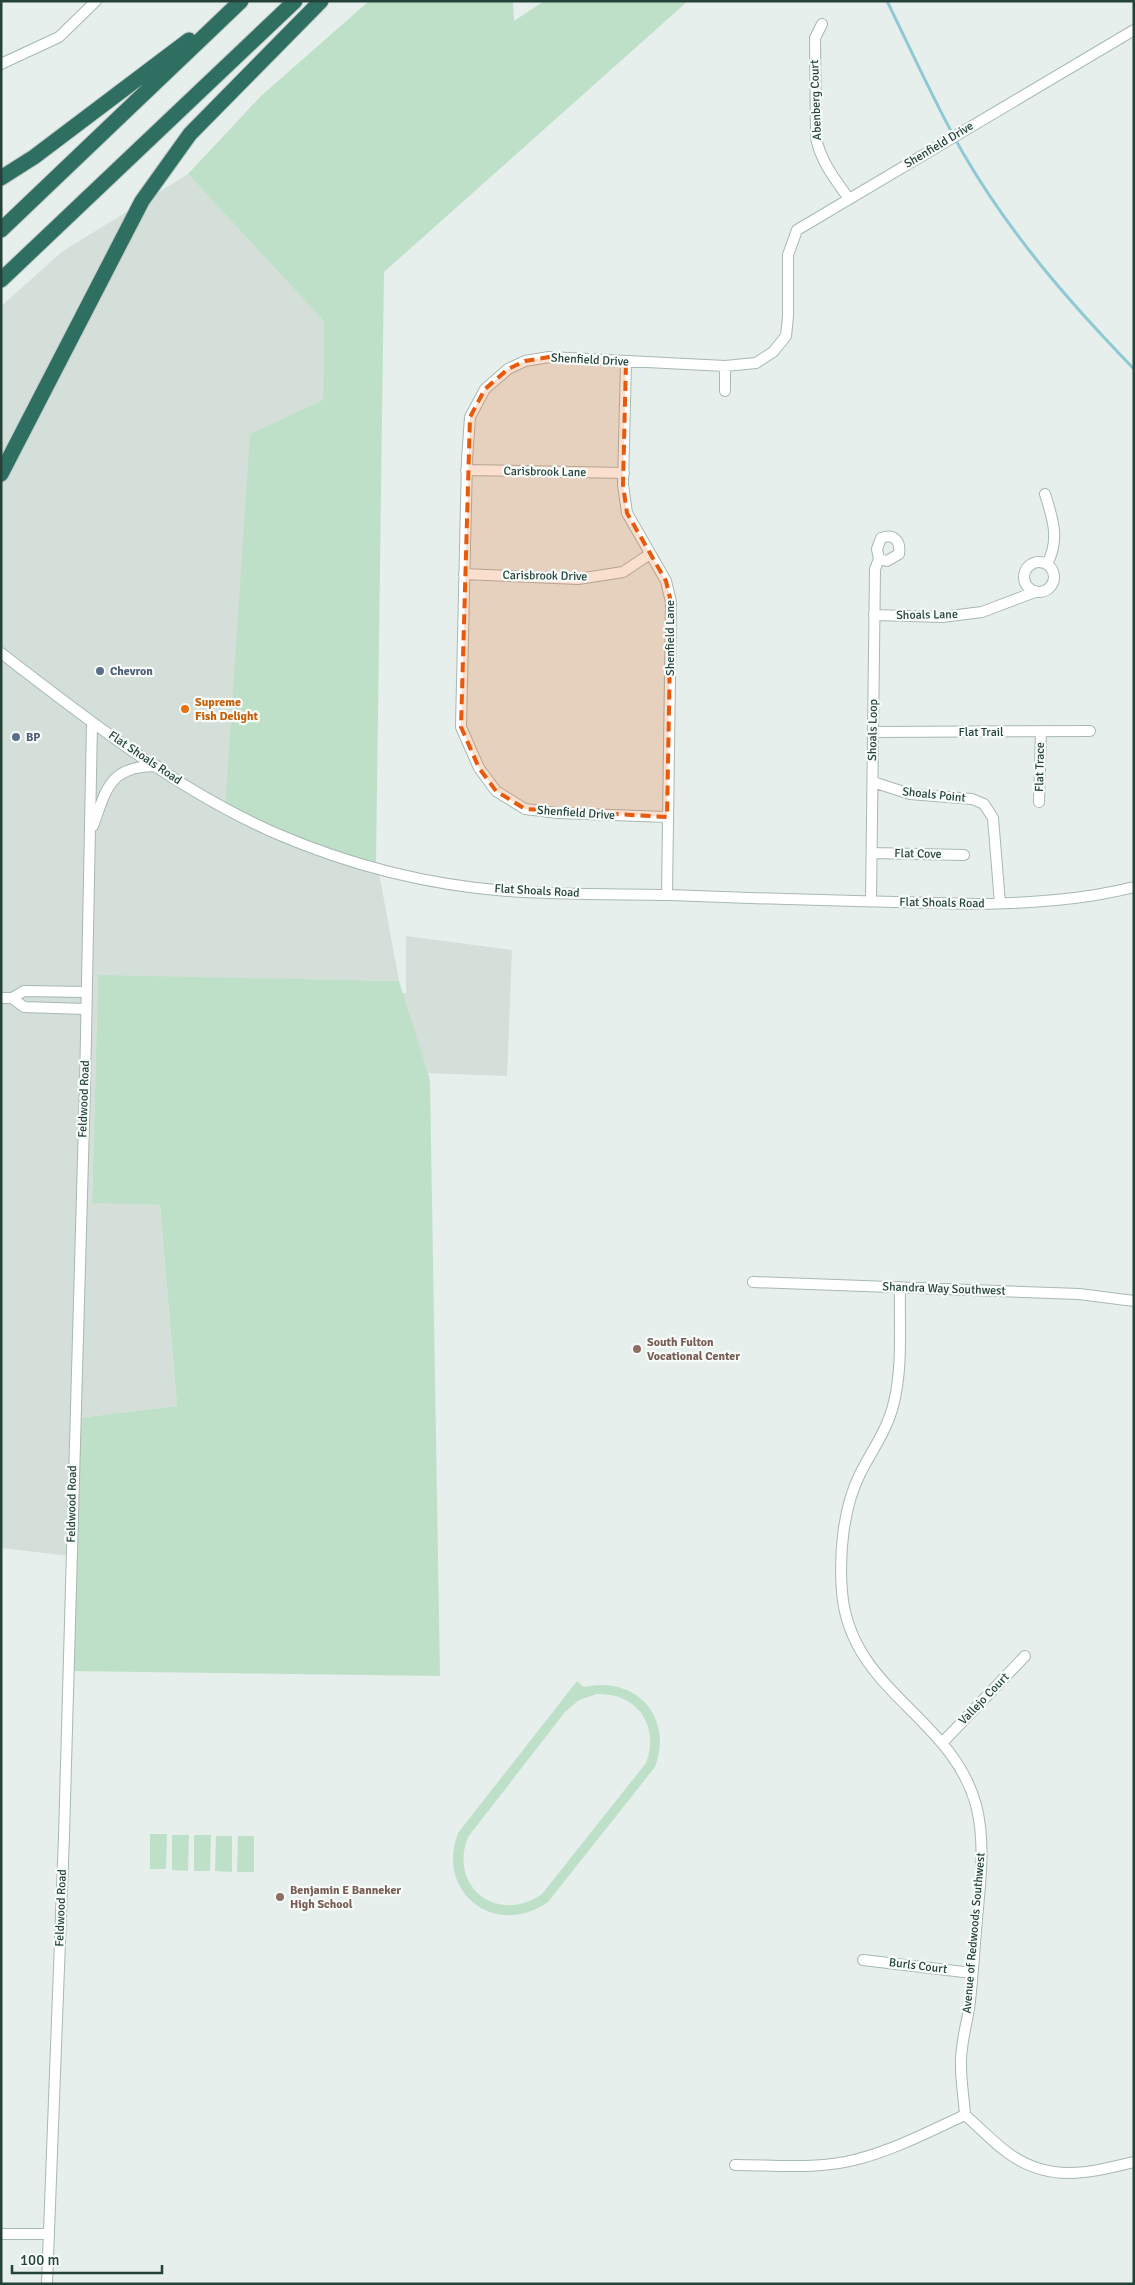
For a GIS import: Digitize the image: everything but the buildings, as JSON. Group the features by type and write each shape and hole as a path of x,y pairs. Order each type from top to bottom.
{"highway":[{"path":"1,178 42,151 240,1"},
{"path":"1,230 240,1"},
{"path":"1,280 295,1"},
{"path":"1,474 142,201 190,134 320,1"}],"street":[{"path":"1,64 59,37 96,1"},
{"name":"Abenberg Court","path":"822,24 814,38 816,138 819,152 826,166 849,199"},
{"name":"Shenfield Drive","path":"667,817 558,813 524,809 496,792 479,768 461,726 466,470 470,417 484,389 508,369 525,361 549,357 725,366 756,363 773,352 786,336 788,316 788,254 797,230 1134,30"},
{"name":"Shenfield Lane","path":"626,362 624,473 627,513 666,581 671,602 667,895"},
{"path":"725,366 726,391"},
{"name":"Carisbrook Lane","path":"466,470 624,473"},
{"name":"Shoals Lane","path":"874,615 942,617 982,612 1035,592 1046,591 1053,583 1053,573 1047,564 1055,544 1053,519 1045,494"},
{"name":"Carisbrook Drive","path":"464,574 578,579 622,572 650,554"},
{"name":"Shoals Loop","path":"871,901 875,569 879,560"},
{"path":"1035,592 1026,586 1024,572 1034,562 1047,564"},
{"name":"Flat Shoals Road","path":"1,653 92,723 156,766 232,812 275,833 362,865 456,885 508,891 1000,904 1071,899 1134,887"},
{"name":"Feldwood Road","path":"47,2284 64,1836 92,723"},
{"name":"Flat Trace","path":"1039,802 1041,731"},
{"name":"Flat Trail","path":"873,732 1090,731"},
{"path":"89,836 105,791 121,772 138,766 156,766"},
{"name":"Shoals Point","path":"873,782 910,794 972,799 984,804 993,818 1000,904"},
{"name":"Flat Cove","path":"872,853 964,855"},
{"path":"1,998 12,998 24,991 86,992"},
{"path":"12,998 24,1007 85,1009"},
{"name":"Shandra Way Southwest","path":"753,1282 1079,1294 1134,1301"},
{"name":"Avenue of Redwoods Southwest","path":"900,1287 899,1357 895,1401 887,1425 850,1498 842,1561 842,1592 850,1630 868,1664 885,1686 943,1742 957,1762 968,1783 976,1805 981,1831 982,1864 972,1973 960,2065 965,2115"},
{"name":"Vallejo Court","path":"943,1742 1025,1656"},
{"name":"Burls Court","path":"863,1960 972,1973"},
{"path":"735,2165 813,2166 857,2160 897,2146 965,2115 1008,2153 1029,2165 1046,2170 1064,2173 1083,2173 1134,2162"},
{"path":"1,2234 49,2234"}],"highlighted area":[{"path":"549,357 626,362 623,485 627,513 666,581 671,602 667,817 525,809 496,791 479,768 461,727 470,417 485,389 508,369 525,361"}],"shaded area":[{"path":"188,174 324,320 323,400 283,844 377,862 399,981 98,976 92,1202 160,1205 177,1406 78,1418 70,1556 1,1548 1,306 63,251"},
{"path":"406,936 512,950 507,1076 288,1068 289,986 406,993"}],"green space":[{"path":"369,1 513,1 514,21 544,1 688,1 384,272 376,862 283,844 225,811 250,434 323,400 324,321 188,174 261,96"},
{"path":"98,975 399,981 430,1080 440,1676 68,1671 78,1418 177,1406 160,1205 92,1203"},
{"path":"577,1681 584,1687 603,1685 620,1687 634,1694 646,1704 655,1717 659,1732 660,1749 655,1767 548,1902 528,1912 509,1915 491,1912 475,1904 463,1891 455,1874 453,1855 458,1833","holes":["597,1694 611,1695 624,1699 634,1705 642,1714 650,1736 650,1749 646,1763 542,1894 525,1903 509,1905 494,1903 481,1896 471,1885 465,1871 464,1855 468,1837 565,1712 579,1700"]},
{"path":"150,1834 167,1834 166,1869 150,1869"},
{"path":"172,1835 189,1835 188,1871 172,1870"},
{"path":"194,1835 211,1835 210,1871 194,1871"},
{"path":"216,1836 232,1836 232,1872 215,1871"},
{"path":"238,1836 254,1836 254,1872 237,1872"}],"waterway":[{"path":"887,1 933,97 963,153 1000,212 1064,293 1134,369"}],"place":[{"name":"Chevron","path":"100,671"},
{"name":"Supreme Fish Delight","path":"185,709"},
{"name":"BP","path":"16,737"},
{"name":"South Fulton Vocational Center","path":"637,1349"},
{"name":"Benjamin E Banneker High School","path":"280,1897"}]}
